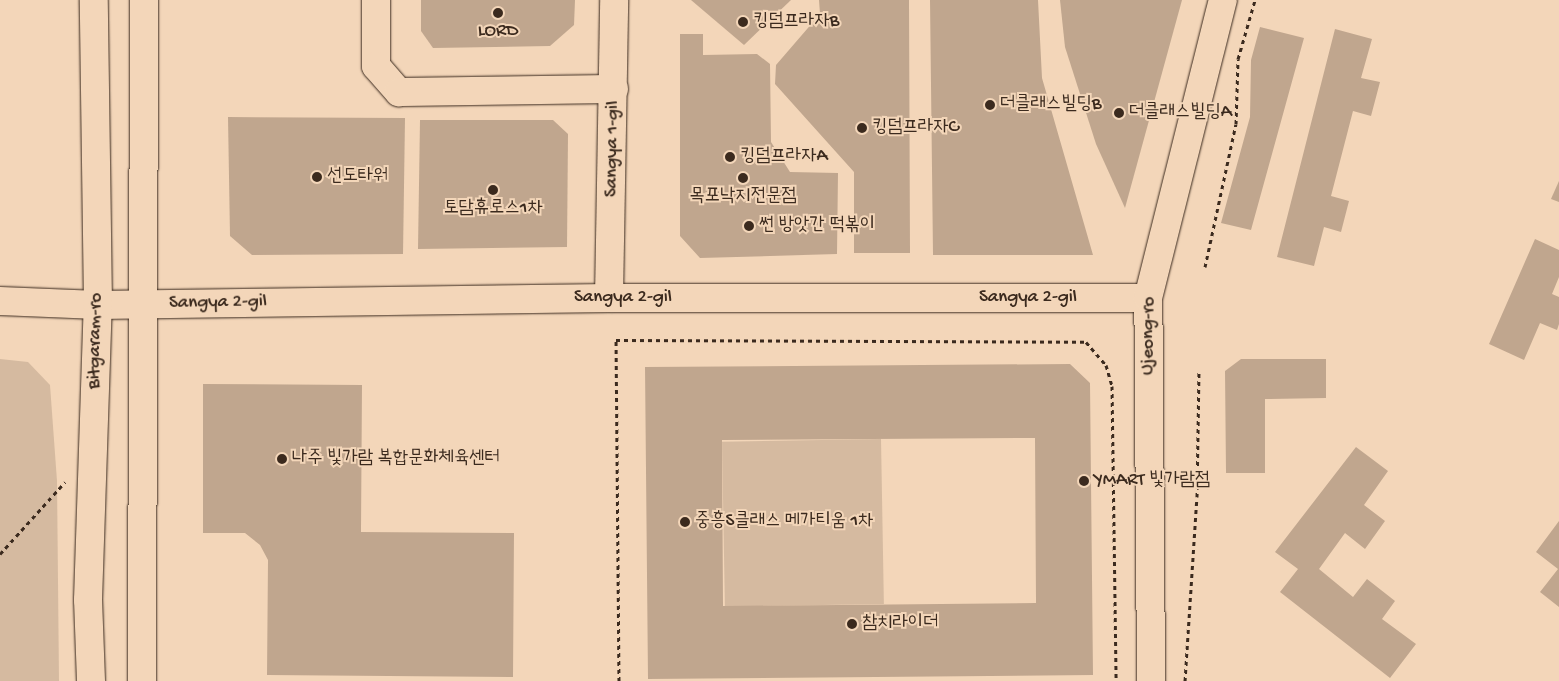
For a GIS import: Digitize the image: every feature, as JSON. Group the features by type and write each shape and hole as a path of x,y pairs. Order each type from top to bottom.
{"street":[{"name":"Bitgaram-ro","path":"91,681 88,600 98,305 94,0"},
{"path":"142,681 145,304 144,0"},
{"path":"376,0 376,66 400,92 614,89"},
{"name":"Sangya 1-gil","path":"609,298 614,0"},
{"name":"Ujeong-ro","path":"1151,680 1148,298 1223,0"},
{"name":"Sangya 2-gil","path":"0,301 98,305 609,298 1148,298"}],"path":[{"path":"1205,267 1236,124 1238,59 1255,0"},
{"path":"619,680 616,340 1086,342 1106,365 1112,386 1116,679"},
{"path":"1185,680 1197,497 1199,370"},
{"path":"0,554 68,478"}],"shaded area":[{"path":"0,359 28,362 50,385 57,481 59,681 0,681"},
{"path":"881,439 884,604 725,607 722,442"}],"building":[{"name":"LORD","path":"421,0 575,0 574,25 550,46 433,48 421,31"},
{"name":"킹덤프라자B","path":"691,0 791,0 744,45"},
{"name":"킹덤프라자C","path":"819,0 909,0 910,253 854,253 854,172 775,84 776,65 820,14"},
{"name":"더클래스빌딩B","path":"930,0 1038,0 1042,78 1093,255 933,255"},
{"name":"더클래스빌딩A","path":"1060,0 1182,0 1125,208 1096,144 1065,47"},
{"path":"1260,27 1304,38 1251,230 1221,223 1250,117 1251,60"},
{"path":"1335,29 1372,39 1361,78 1380,82 1371,116 1353,111 1331,196 1349,201 1341,232 1324,227 1314,266 1277,257"},
{"name":"킹덤프라자A","path":"680,34 703,34 703,55 757,54 770,64 771,142 790,172 838,173 837,254 700,258 680,236"},
{"name":"선도타워","path":"228,117 405,118 403,254 252,255 230,236"},
{"name":"토담휴로스1차","path":"420,120 553,120 568,134 567,247 418,249"},
{"path":"1559,181 1559,202 1551,199"},
{"path":"1535,239 1559,250 1559,277 1552,294 1559,297 1559,324 1557,330 1540,323 1524,360 1489,344"},
{"path":"1241,359 1326,359 1326,398 1265,399 1265,473 1226,473 1225,371"},
{"name":"중흥S클래스 메가티움 1차","path":"1070,364 1090,383 1093,675 648,679 645,367","holes":["1035,438 1036,603 723,606 722,440"]},
{"name":"나주 빛가람 복합문화체육센터","path":"203,384 362,385 361,532 514,533 513,677 267,675 268,560 260,545 245,533 203,533"},
{"path":"1356,447 1388,471 1364,505 1385,521 1365,549 1345,533 1319,569 1353,597 1367,579 1395,601 1382,619 1416,644 1390,678 1280,592 1298,569 1275,552"},
{"path":"1559,521 1559,607 1540,592 1558,569 1536,552"}],"place":[{"name":"LORD","path":"498,13"},
{"name":"킹덤프라자B","path":"743,22"},
{"name":"더클래스빌딩B","path":"990,105"},
{"name":"더클래스빌딩A","path":"1119,113"},
{"name":"킹덤프라자C","path":"862,128"},
{"name":"킹덤프라자A","path":"730,157"},
{"name":"선도타워","path":"317,177"},
{"name":"목포낙지전문점","path":"743,178"},
{"name":"토담휴로스1차","path":"493,190"},
{"name":"썬 방앗간 떡볶이","path":"749,226"},
{"name":"나주 빛가람 복합문화체육센터","path":"282,459"},
{"name":"YMART 빛가람점","path":"1084,481"},
{"name":"중흥S클래스 메가티움 1차","path":"685,522"},
{"name":"참치라이더","path":"852,624"}]}
